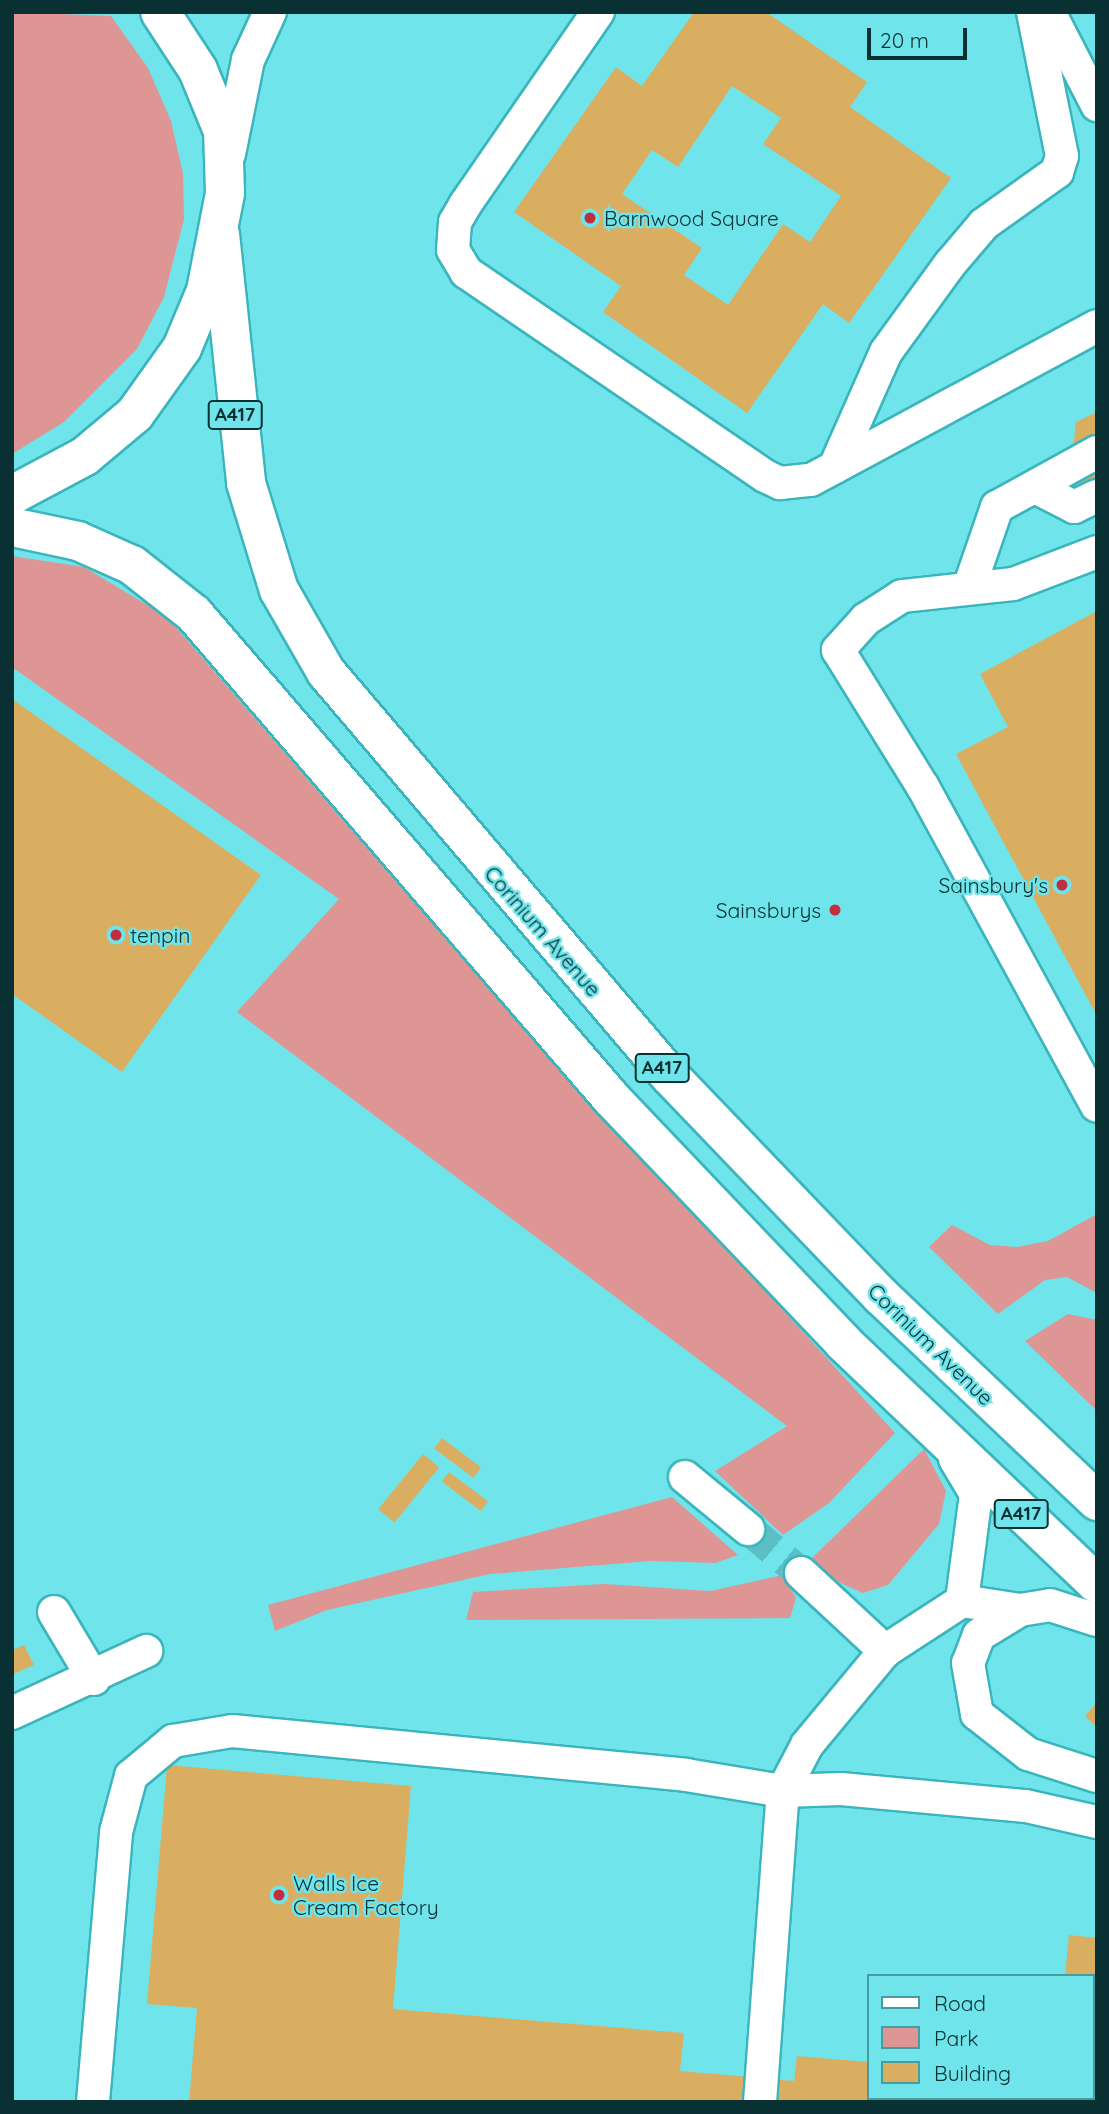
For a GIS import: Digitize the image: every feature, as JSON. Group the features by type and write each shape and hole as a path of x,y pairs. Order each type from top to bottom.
{"highway":[{"path":"12,495 108,440 160,384 196,317 220,234 228,159 215,103 160,12"},
{"name":"Corinium Avenue","path":"220,234 246,483 279,590 326,672 678,1085 881,1296 1097,1501"},
{"name":"A417","path":"12,527 78,541 132,565 194,614 575,1058 946,1443 1097,1584"}],"street":[{"path":"228,159 248,60 270,12"},
{"path":"598,12 455,222 453,250 466,272 765,476 794,484 835,467 1097,326"},
{"path":"835,467 886,352 950,264 984,224 1057,172 1062,156 1033,12"},
{"path":"1049,12 1097,105"},
{"path":"970,585 997,508 1097,452"},
{"path":"1035,487 1074,507 1097,496"},
{"path":"1097,552 1013,584 970,585 902,596 866,619 838,650 923,787 1097,1106"},
{"path":"946,1443 976,1494 962,1601"},
{"path":"685,1477 748,1529"},
{"path":"801,1573 885,1651"},
{"path":"760,2102 783,1791 807,1745 885,1651 962,1601 1020,1610 1050,1605 1097,1620"},
{"path":"1020,1610 979,1635 968,1663 978,1714 1028,1754 1097,1776"},
{"path":"54,1612 94,1679"},
{"path":"12,1713 94,1679 146,1651"},
{"path":"93,2102 116,1832 131,1776 173,1741 232,1731 686,1775 783,1791 841,1789 1013,1805 1097,1822"}],"green space":[{"path":"12,12 111,16 148,68 171,121 183,174 184,219 164,297 137,349 64,422 12,454"},
{"path":"12,556 84,567 167,617 461,957 895,1433 829,1503 783,1535 715,1471 787,1426 237,1012 339,899 12,667"},
{"path":"1097,1214 1097,1293 1067,1277 1045,1280 998,1314 929,1247 952,1225 990,1245 1017,1247 1048,1241"},
{"path":"1068,1314 1097,1320 1097,1411 1025,1341"},
{"path":"924,1449 946,1491 939,1524 888,1585 863,1593 836,1581 810,1560"},
{"path":"672,1497 738,1555 715,1563 651,1561 490,1574 327,1610 275,1631 268,1605"},
{"path":"783,1575 796,1598 790,1618 466,1620 473,1592 604,1584 710,1591"}],"building":[{"name":"Barnwood Square","path":"694,12 766,12 867,82 850,107 951,178 849,323 823,304 747,413 603,312 621,286 514,212 616,67 642,86","holes":["732,86 781,118 763,144 841,196 810,242 783,224 728,305 684,275 702,248 622,194 652,150 678,167"]},
{"path":"1097,412 1097,516 1071,467 1076,422"},
{"name":"Sainsbury's","path":"1097,611 1097,1016 956,754 1008,727 980,674"},
{"name":"tenpin","path":"12,699 261,875 122,1072 12,994"},
{"path":"442,1438 481,1467 473,1478 434,1448"},
{"path":"423,1454 439,1467 395,1522 378,1509"},
{"path":"449,1472 488,1501 481,1511 442,1482"},
{"path":"24,1645 34,1665 13,1674 12,1650"},
{"path":"1097,1702 1097,1727 1085,1716"},
{"name":"Walls Ice Cream Factory","path":"167,1765 411,1786 393,2009 684,2033 680,2071 794,2081 797,2056 867,2062 867,2100 901,2102 189,2102 197,2008 147,2004"},
{"path":"1069,1935 1097,1938 1097,1990 1095,1974 1065,1974"}],"tunnel":[{"path":"748,1529 801,1573"}],"place":[{"name":"Barnwood Square","path":"590,218"},
{"name":"Sainsbury's","path":"1062,885"},
{"name":"Sainsburys","path":"835,910"},
{"name":"tenpin","path":"116,935"},
{"name":"Walls Ice Cream Factory","path":"279,1895"}]}
